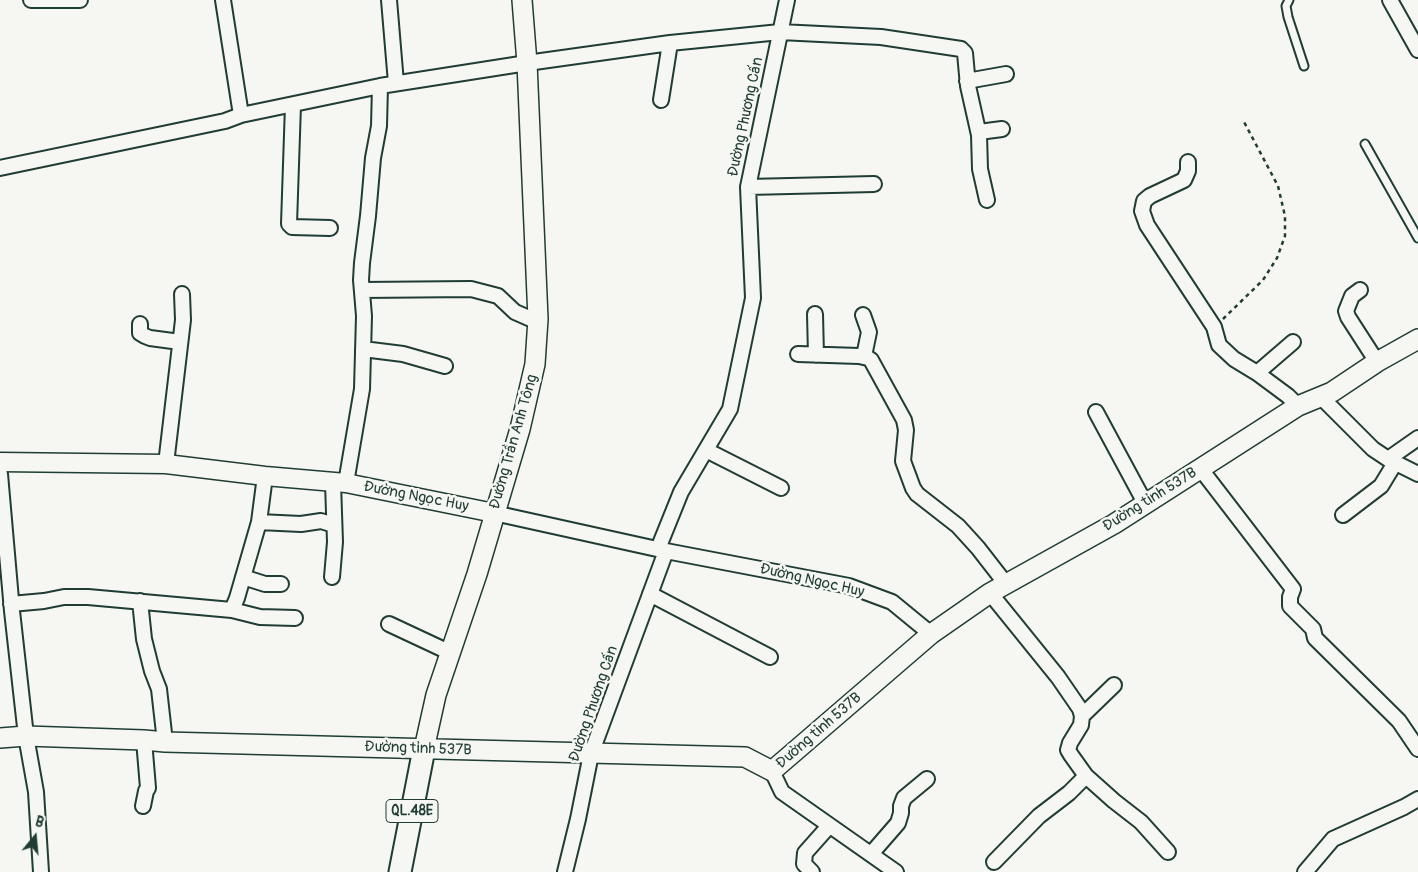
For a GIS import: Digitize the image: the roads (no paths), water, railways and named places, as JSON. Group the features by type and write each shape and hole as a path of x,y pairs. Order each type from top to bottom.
{"main road":[{"name":"Đường Trần Anh Tông","path":"400,872 436,695 477,574 530,393 535,364 538,319 527,63 522,0"},
{"name":"Đường tỉnh 537B","path":"0,738 26,736 165,742 745,757 772,771 931,634 998,589 1114,524 1298,406 1332,392 1377,362 1418,339"}],"street":[{"path":"31,0 80,0"},
{"path":"223,0 241,115"},
{"path":"389,0 396,84"},
{"name":"Đường Phương Cấn","path":"565,872 591,754 650,594 681,492 730,409 753,298 748,187 788,0"},
{"path":"1390,0 1414,35 1418,50"},
{"path":"0,163 0,168 225,121 241,115 380,86 670,43 780,32 881,37 961,49 964,53 967,81 979,132 980,168 987,200"},
{"path":"661,100 670,43"},
{"path":"967,81 1006,74"},
{"path":"332,577 335,542 334,525 339,483 362,389 362,263 373,158 379,126 380,86"},
{"path":"293,105 289,224 292,227 330,228"},
{"path":"979,132 1002,129"},
{"path":"1188,162 1188,171 1184,180 1150,196 1144,201 1142,211 1147,225 1214,327 1219,345 1234,359 1257,373 1288,396 1298,406"},
{"path":"748,187 874,184"},
{"path":"362,290 471,289 498,296 515,312 531,319 538,319"},
{"path":"1360,290 1352,296 1346,311 1348,318 1377,362"},
{"path":"166,464 183,320 182,294"},
{"path":"815,314 816,355"},
{"path":"863,315 869,332 864,356"},
{"path":"140,324 140,333 144,336 180,342"},
{"path":"1257,373 1293,342"},
{"path":"363,349 402,354 444,366"},
{"path":"798,354 864,356 876,368 904,420 906,430 903,460 913,488 917,494 958,526 978,548 998,589 1080,709 1082,716 1081,725 1068,750 1086,776 1141,822 1168,852"},
{"path":"1321,397 1360,437 1392,461 1418,474"},
{"path":"1096,412 1144,503"},
{"path":"1343,515 1381,486 1392,461 1418,438"},
{"path":"706,450 781,488"},
{"name":"Đường Ngọc Huy","path":"0,462 166,464 339,483 494,513 662,550 849,586 892,602 931,634"},
{"path":"1200,468 1293,589 1290,597 1290,606 1313,629 1315,638 1399,721 1418,749"},
{"path":"0,474 8,609 36,792 42,872"},
{"path":"232,610 259,522 266,476"},
{"path":"259,522 301,524 321,522 334,525"},
{"path":"243,577 265,584 281,584"},
{"path":"650,594 770,657"},
{"path":"8,609 64,597 140,601 232,610 260,617 295,618"},
{"path":"140,601 144,640 152,671 160,689 165,742"},
{"path":"389,624 451,653"},
{"path":"1082,716 1114,685"},
{"path":"143,806 148,788 144,740"},
{"path":"772,771 782,792 896,872"},
{"path":"994,862 1038,816 1069,793 1086,776"},
{"path":"871,854 898,823 904,798 927,779"},
{"path":"1305,872 1333,839 1418,799"},
{"path":"812,872 804,864 805,853 829,826"}],"lane":[{"path":"1289,0 1286,6 1288,17 1304,66"},
{"path":"1365,144 1418,238"}]}
